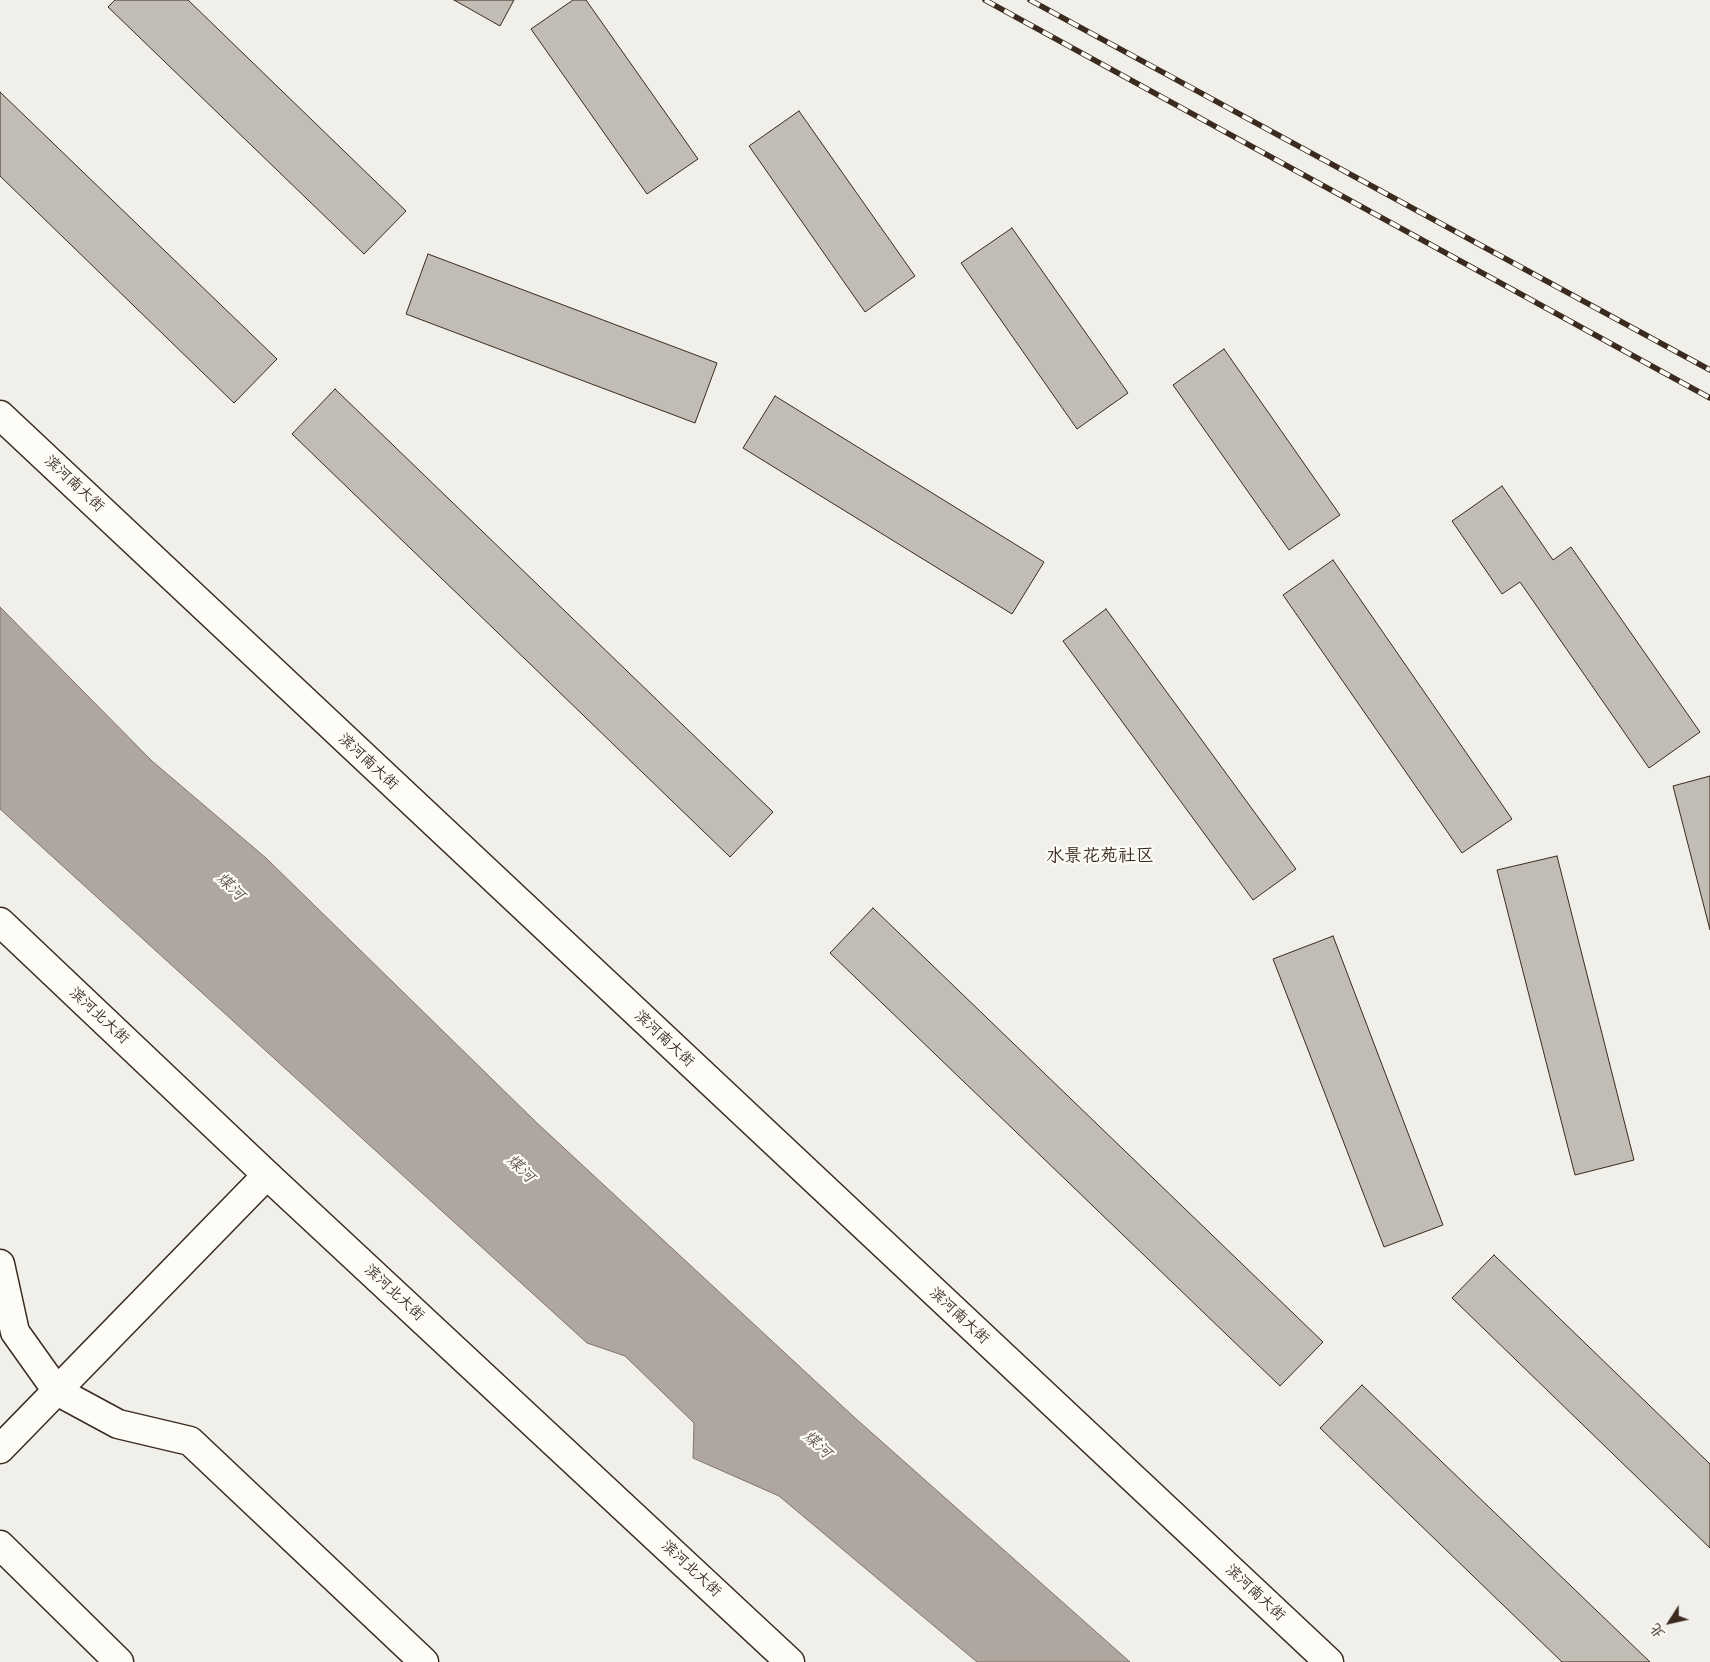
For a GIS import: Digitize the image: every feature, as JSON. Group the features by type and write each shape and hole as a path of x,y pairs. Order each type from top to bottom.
{"street":[{"name":"滨河南大街","path":"0,415 1329,1662"},
{"name":"滨河北大街","path":"0,922 267,1175 790,1662"},
{"path":"0,1449 267,1175"},
{"path":"0,1264 16,1332 57,1391 118,1424 190,1441 424,1662"},
{"path":"0,1545 119,1662"}],"water":[{"name":"煤河","path":"0,607 152,761 266,858 537,1123 854,1417 1130,1662 977,1662 779,1496 693,1458 694,1423 625,1356 587,1343 0,809"}],"building":[{"path":"115,0 188,0 406,211 364,254 108,7"},
{"path":"454,0 514,0 500,26"},
{"path":"573,0 586,0 698,159 647,194 531,29"},
{"path":"0,92 277,359 234,403 0,176"},
{"path":"799,111 915,276 865,312 749,146"},
{"path":"1012,228 1128,393 1077,429 961,263"},
{"path":"428,254 717,363 695,423 406,314"},
{"path":"1224,349 1340,515 1289,550 1173,385"},
{"path":"335,389 773,812 730,857 292,434"},
{"path":"775,396 1044,562 1012,614 743,448"},
{"path":"1502,486 1553,560 1571,547 1700,732 1649,768 1520,582 1502,594 1452,521"},
{"path":"1333,560 1512,819 1462,853 1283,595"},
{"path":"1106,609 1296,869 1253,900 1063,641"},
{"path":"1710,776 1710,930 1673,786"},
{"path":"1557,856 1634,1160 1575,1175 1497,870"},
{"path":"873,908 1323,1342 1280,1386 830,953"},
{"path":"1333,936 1443,1225 1384,1247 1273,959"},
{"path":"1494,1255 1710,1464 1710,1548 1452,1298"},
{"path":"1362,1385 1650,1662 1562,1662 1320,1428"}],"railway":[{"path":"985,0 1710,398"},
{"path":"1030,0 1710,370"}],"district":[{"name":"水景花苑社区","path":"1100,856"}]}
